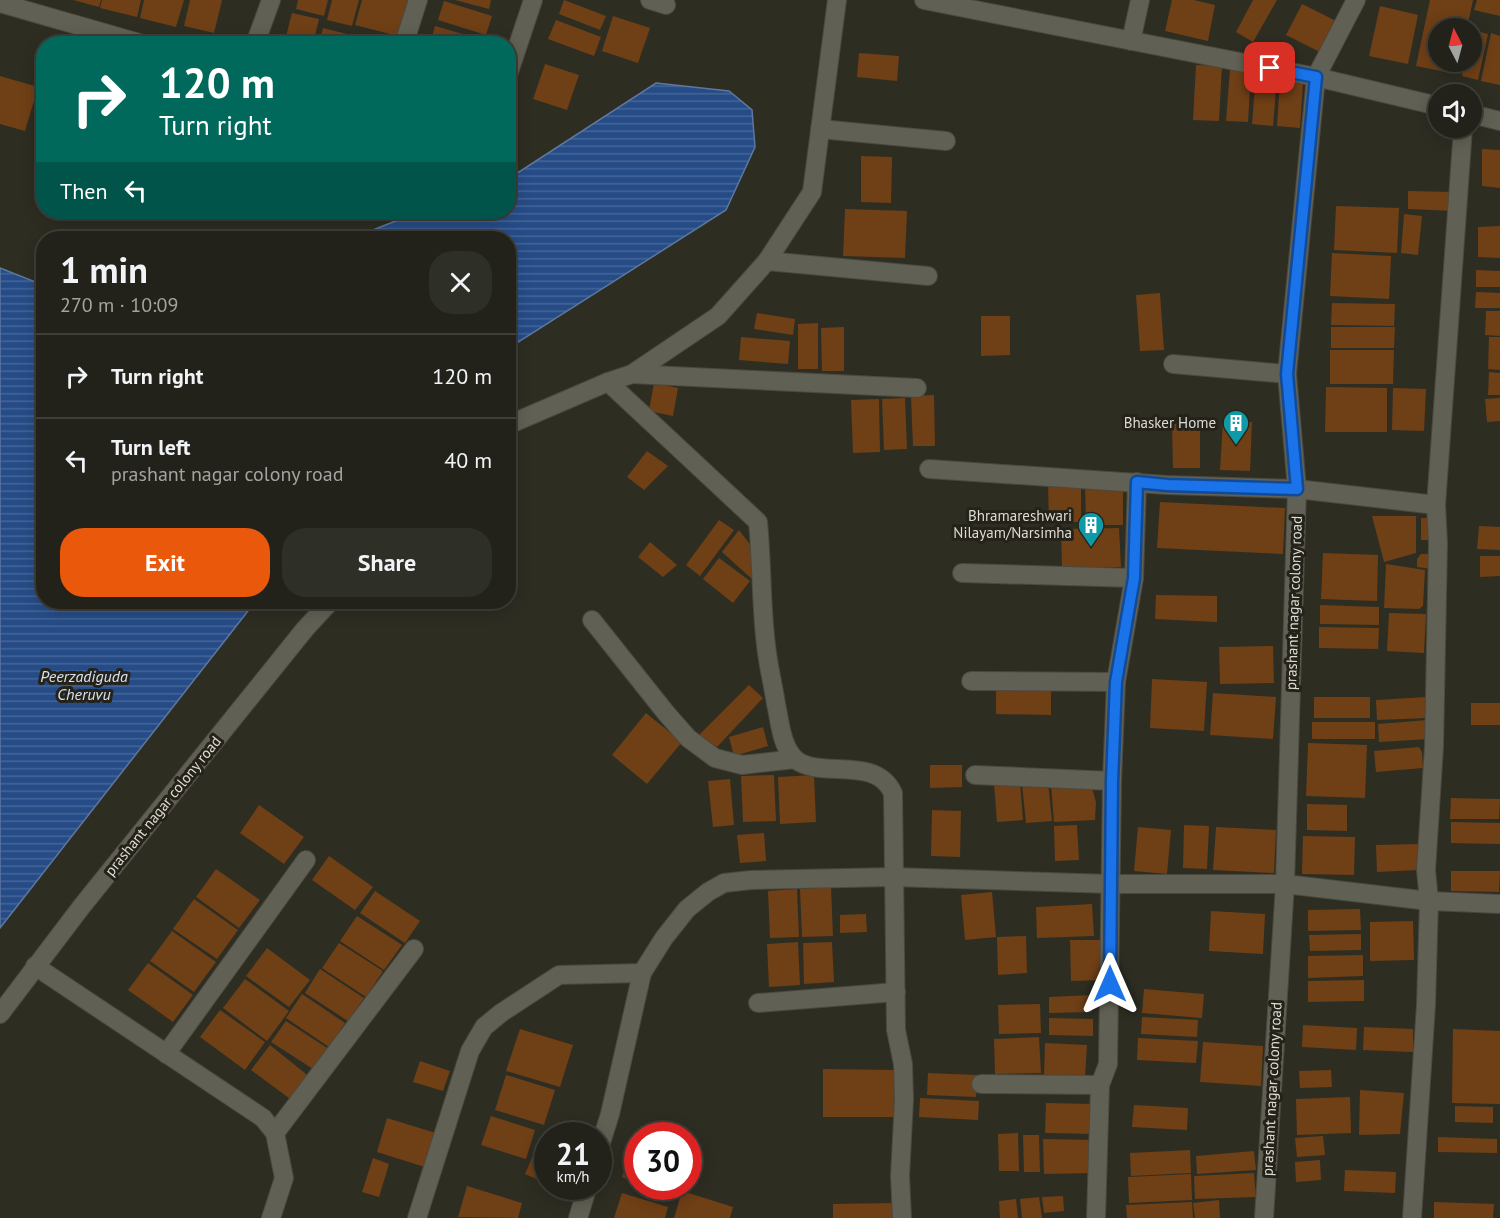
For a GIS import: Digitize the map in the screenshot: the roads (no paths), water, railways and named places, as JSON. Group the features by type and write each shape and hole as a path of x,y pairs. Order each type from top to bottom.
{"street":[{"path":"258,36 271,0"},
{"path":"407,36 418,0"},
{"path":"516,51 533,0"},
{"path":"516,422 632,374 718,316 767,261 812,192 837,0"},
{"path":"924,0 996,7 1131,40 1316,77 1428,104"},
{"path":"1131,40 1140,0"},
{"name":"prashant nagar colony road","path":"1264,1218 1285,884 1297,489 1287,374 1316,77 1356,0"},
{"path":"0,3 115,36"},
{"path":"1482,116 1500,121"},
{"path":"820,129 946,141"},
{"path":"1412,1218 1426,1005 1429,901 1426,870 1434,736 1438,543 1436,505 1462,138"},
{"path":"767,261 928,276"},
{"path":"1173,364 1287,374"},
{"path":"632,374 917,388"},
{"path":"608,382 758,522 765,645 782,734 788,750 795,759 806,765 856,770 879,776 888,783 893,793 896,1030 903,1064 904,1100 900,1176 902,1218"},
{"path":"929,469 1167,485 1297,489 1436,505"},
{"path":"1096,1218 1101,1085 1108,1064 1112,781 1116,682 1134,578 1137,482"},
{"path":"962,573 1134,578"},
{"name":"prashant nagar colony road","path":"0,1014 283,657 324,609"},
{"path":"592,620 688,738 715,758 742,765 795,759"},
{"path":"971,681 1116,682"},
{"path":"975,775 1112,781"},
{"path":"166,1054 306,860"},
{"path":"607,1122 642,973 664,938 687,909 708,892 724,883 751,880 893,877 1111,884 1285,884 1429,901 1500,904"},
{"path":"274,1133 414,949"},
{"path":"36,966 263,1118 274,1133 284,1178 271,1218"},
{"path":"417,1218 470,1051 484,1027 501,1013 559,975 642,973"},
{"path":"758,1002 896,992"},
{"path":"981,1084 1101,1085"},
{"path":"578,1218 584,1200"}],"water":[{"path":"656,83 729,91 752,110 755,147 726,210 516,344 516,231 372,231 400,219 516,219 516,173"},
{"name":"Peerzadiguda Cheruvu","path":"0,268 36,282 36,609 250,609 0,928"}],"place":[{"name":"Bhasker Home","path":"1236,446"},
{"name":"Bhramareshwari Nilayam/Narsimha","path":"1091,548"}]}
